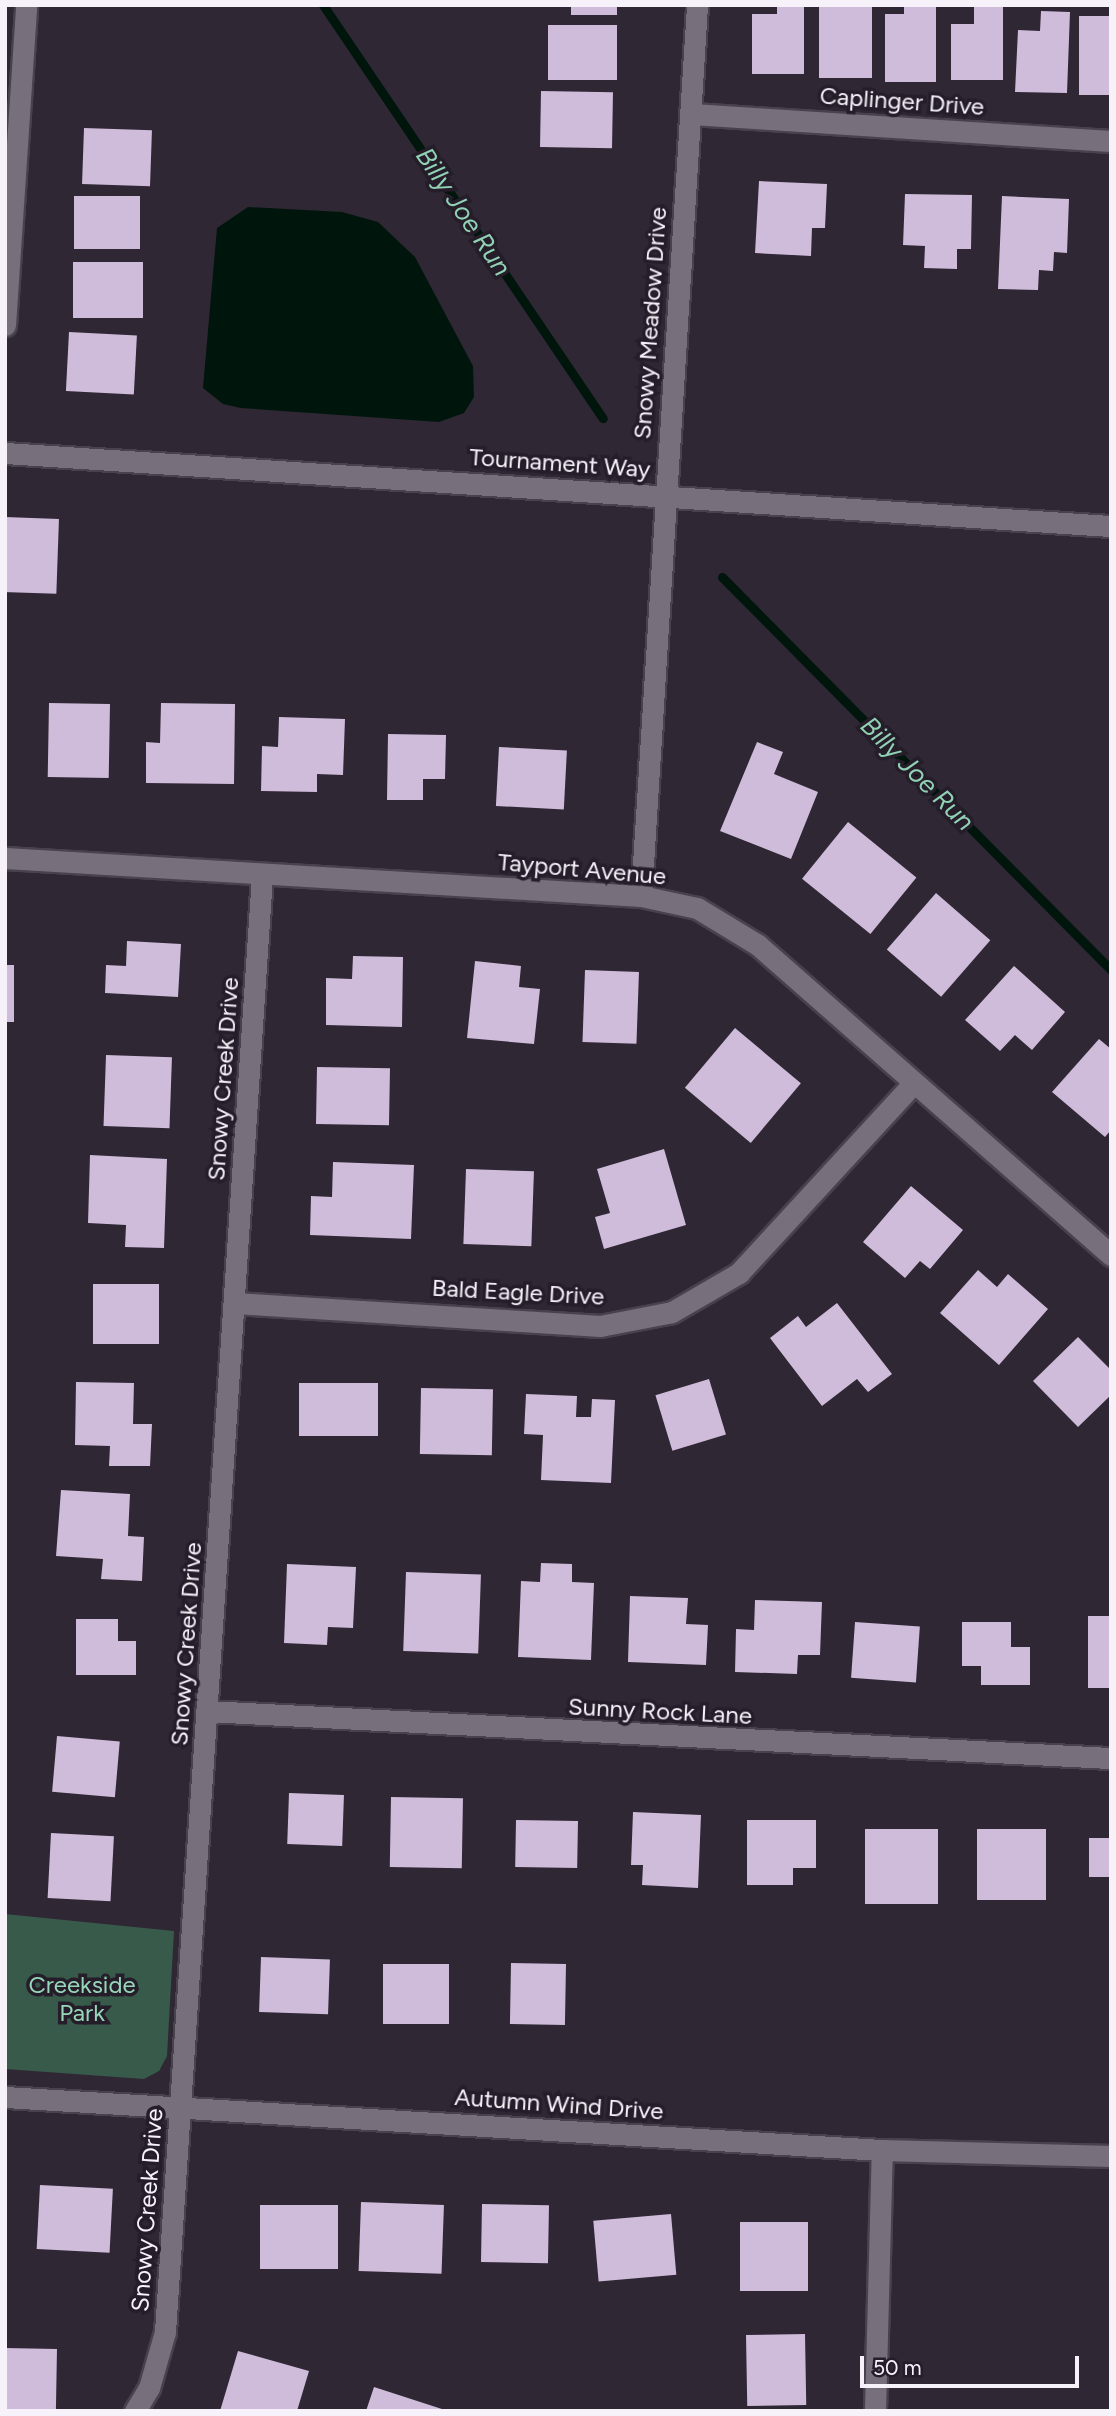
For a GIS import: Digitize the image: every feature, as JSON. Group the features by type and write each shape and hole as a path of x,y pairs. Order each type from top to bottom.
{"street":[{"path":"5,325 26,5"},
{"name":"Snowy Meadow Drive","path":"641,896 697,5"},
{"name":"Caplinger Drive","path":"691,114 1111,141"},
{"name":"Tournament Way","path":"5,453 1111,526"},
{"name":"Tayport Avenue","path":"5,858 641,896 696,908 758,945 1111,1255"},
{"name":"Snowy Creek Drive","path":"135,2411 149,2388 165,2332 262,875"},
{"name":"Bald Eagle Drive","path":"235,1303 600,1326 672,1312 739,1273 914,1083"},
{"name":"Sunny Rock Lane","path":"207,1711 1111,1758"},
{"name":"Autumn Wind Drive","path":"5,2097 882,2150 1111,2156"},
{"path":"875,2411 882,2150"}],"green space":[{"name":"Creekside Park","path":"5,1914 174,1931 167,2056 159,2071 144,2079 5,2069"}],"shaded area":[{"path":"248,207 342,212 378,222 415,257 473,366 474,397 464,413 439,422 241,408 223,404 203,388 217,228"}],"building":[{"path":"571,5 617,5 617,15 571,15"},
{"path":"777,5 804,5 804,74 752,74 752,14 777,14"},
{"path":"819,5 872,5 872,78 819,78"},
{"path":"904,5 936,5 936,82 885,82 885,14 904,14"},
{"path":"974,7 1003,7 1003,80 951,80 951,24 974,24"},
{"path":"1041,11 1070,12 1067,93 1015,92 1018,30 1040,31"},
{"path":"1079,16 1111,16 1111,95 1079,95"},
{"path":"548,25 617,25 617,80 548,80"},
{"path":"541,91 613,92 612,148 540,147"},
{"path":"84,128 152,130 150,186 82,184"},
{"path":"759,181 827,184 825,228 812,228 811,256 755,253"},
{"path":"905,194 972,195 971,249 957,249 957,269 924,268 925,246 903,245"},
{"path":"74,196 140,196 140,249 74,249"},
{"path":"1002,196 1069,199 1067,253 1054,252 1053,271 1039,270 1038,290 998,289"},
{"path":"73,262 143,262 143,318 73,318"},
{"path":"69,332 137,336 134,394 66,391"},
{"path":"5,517 59,519 56,594 5,592"},
{"path":"49,703 110,704 109,778 48,777"},
{"path":"161,703 235,704 234,784 146,783 146,742 160,743"},
{"path":"279,717 345,719 343,775 317,774 317,792 261,791 262,746 278,747"},
{"path":"388,734 446,735 445,779 423,779 423,800 387,800"},
{"path":"757,742 783,752 774,774 818,792 791,859 720,831"},
{"path":"499,747 567,751 564,809 496,806"},
{"path":"848,822 916,877 870,934 802,879"},
{"path":"936,893 990,940 941,997 887,950"},
{"path":"127,941 181,944 178,997 105,993 106,965 126,966"},
{"path":"353,956 403,957 402,1027 326,1025 326,978 352,979"},
{"path":"475,961 521,966 519,987 540,989 534,1044 467,1038"},
{"path":"5,965 14,965 14,1022 5,1022"},
{"path":"1014,966 1065,1012 1032,1050 1015,1035 1000,1051 965,1020"},
{"path":"585,970 639,972 636,1044 582,1042"},
{"path":"735,1028 801,1083 751,1143 685,1088"},
{"path":"1099,1039 1111,1049 1111,1130 1105,1137 1052,1092"},
{"path":"106,1055 172,1057 169,1128 104,1126"},
{"path":"317,1067 390,1068 389,1125 316,1124"},
{"path":"664,1149 686,1225 604,1249 595,1217 610,1213 597,1169"},
{"path":"90,1155 167,1159 164,1248 125,1247 126,1225 88,1223"},
{"path":"333,1162 414,1165 411,1239 310,1235 311,1196 332,1197"},
{"path":"466,1169 534,1171 531,1246 463,1244"},
{"path":"911,1186 963,1230 930,1269 920,1261 905,1278 863,1242"},
{"path":"978,1270 997,1287 1008,1274 1048,1309 999,1365 940,1313"},
{"path":"93,1284 159,1284 159,1344 93,1344"},
{"path":"837,1303 892,1374 868,1392 857,1379 822,1406 770,1338 798,1316 806,1327"},
{"path":"1078,1337 1111,1370 1111,1395 1078,1427 1033,1381"},
{"path":"709,1379 726,1434 672,1451 655,1395"},
{"path":"76,1382 134,1383 133,1424 152,1424 150,1466 109,1466 110,1446 75,1445"},
{"path":"299,1383 378,1383 378,1436 299,1436"},
{"path":"421,1388 493,1389 492,1455 420,1454"},
{"path":"526,1394 577,1396 576,1417 591,1417 592,1399 615,1400 611,1483 541,1480 543,1435 524,1434"},
{"path":"61,1490 130,1494 128,1536 144,1537 142,1581 101,1579 103,1559 56,1556"},
{"path":"541,1563 572,1564 572,1582 594,1583 591,1660 518,1657 521,1581 540,1582"},
{"path":"287,1564 356,1567 353,1628 328,1627 327,1645 284,1643"},
{"path":"406,1572 481,1575 478,1654 403,1651"},
{"path":"630,1596 688,1598 686,1624 708,1625 706,1665 628,1662"},
{"path":"755,1600 822,1602 820,1655 798,1655 797,1674 735,1672 736,1629 754,1630"},
{"path":"1088,1616 1111,1616 1111,1688 1088,1688"},
{"path":"76,1619 118,1619 118,1641 136,1641 136,1675 76,1675"},
{"path":"855,1622 920,1627 916,1682 851,1678"},
{"path":"962,1622 1011,1622 1011,1647 1030,1647 1030,1685 981,1685 981,1666 962,1666"},
{"path":"57,1736 120,1741 115,1797 52,1792"},
{"path":"289,1793 344,1795 342,1846 287,1844"},
{"path":"391,1797 463,1798 462,1868 390,1867"},
{"path":"633,1812 701,1815 698,1888 642,1885 643,1865 631,1865"},
{"path":"516,1820 578,1821 577,1868 515,1867"},
{"path":"747,1820 816,1820 816,1868 793,1868 793,1885 747,1885"},
{"path":"865,1829 938,1829 938,1904 865,1904"},
{"path":"977,1829 1046,1829 1046,1900 977,1900"},
{"path":"51,1833 114,1836 111,1901 48,1898"},
{"path":"1089,1838 1111,1838 1111,1877 1089,1877"},
{"path":"261,1957 330,1959 328,2014 259,2012"},
{"path":"511,1963 566,1964 565,2025 510,2024"},
{"path":"383,1964 449,1964 449,2024 383,2024"},
{"path":"40,2185 113,2189 110,2253 37,2249"},
{"path":"361,2202 444,2205 442,2274 359,2271"},
{"path":"482,2204 549,2205 548,2263 481,2262"},
{"path":"260,2205 338,2205 338,2269 260,2269"},
{"path":"671,2214 676,2275 599,2282 593,2221"},
{"path":"740,2222 808,2222 808,2291 740,2291"},
{"path":"805,2334 806,2405 747,2406 746,2335"},
{"path":"5,2348 57,2349 56,2411 5,2411"},
{"path":"238,2351 309,2371 297,2411 220,2411"},
{"path":"374,2387 445,2410 445,2411 366,2411"}],"waterway":[{"name":"Billy Joe Run","path":"323,5 603,418"},
{"name":"Billy Joe Run","path":"722,577 1111,970"}]}
